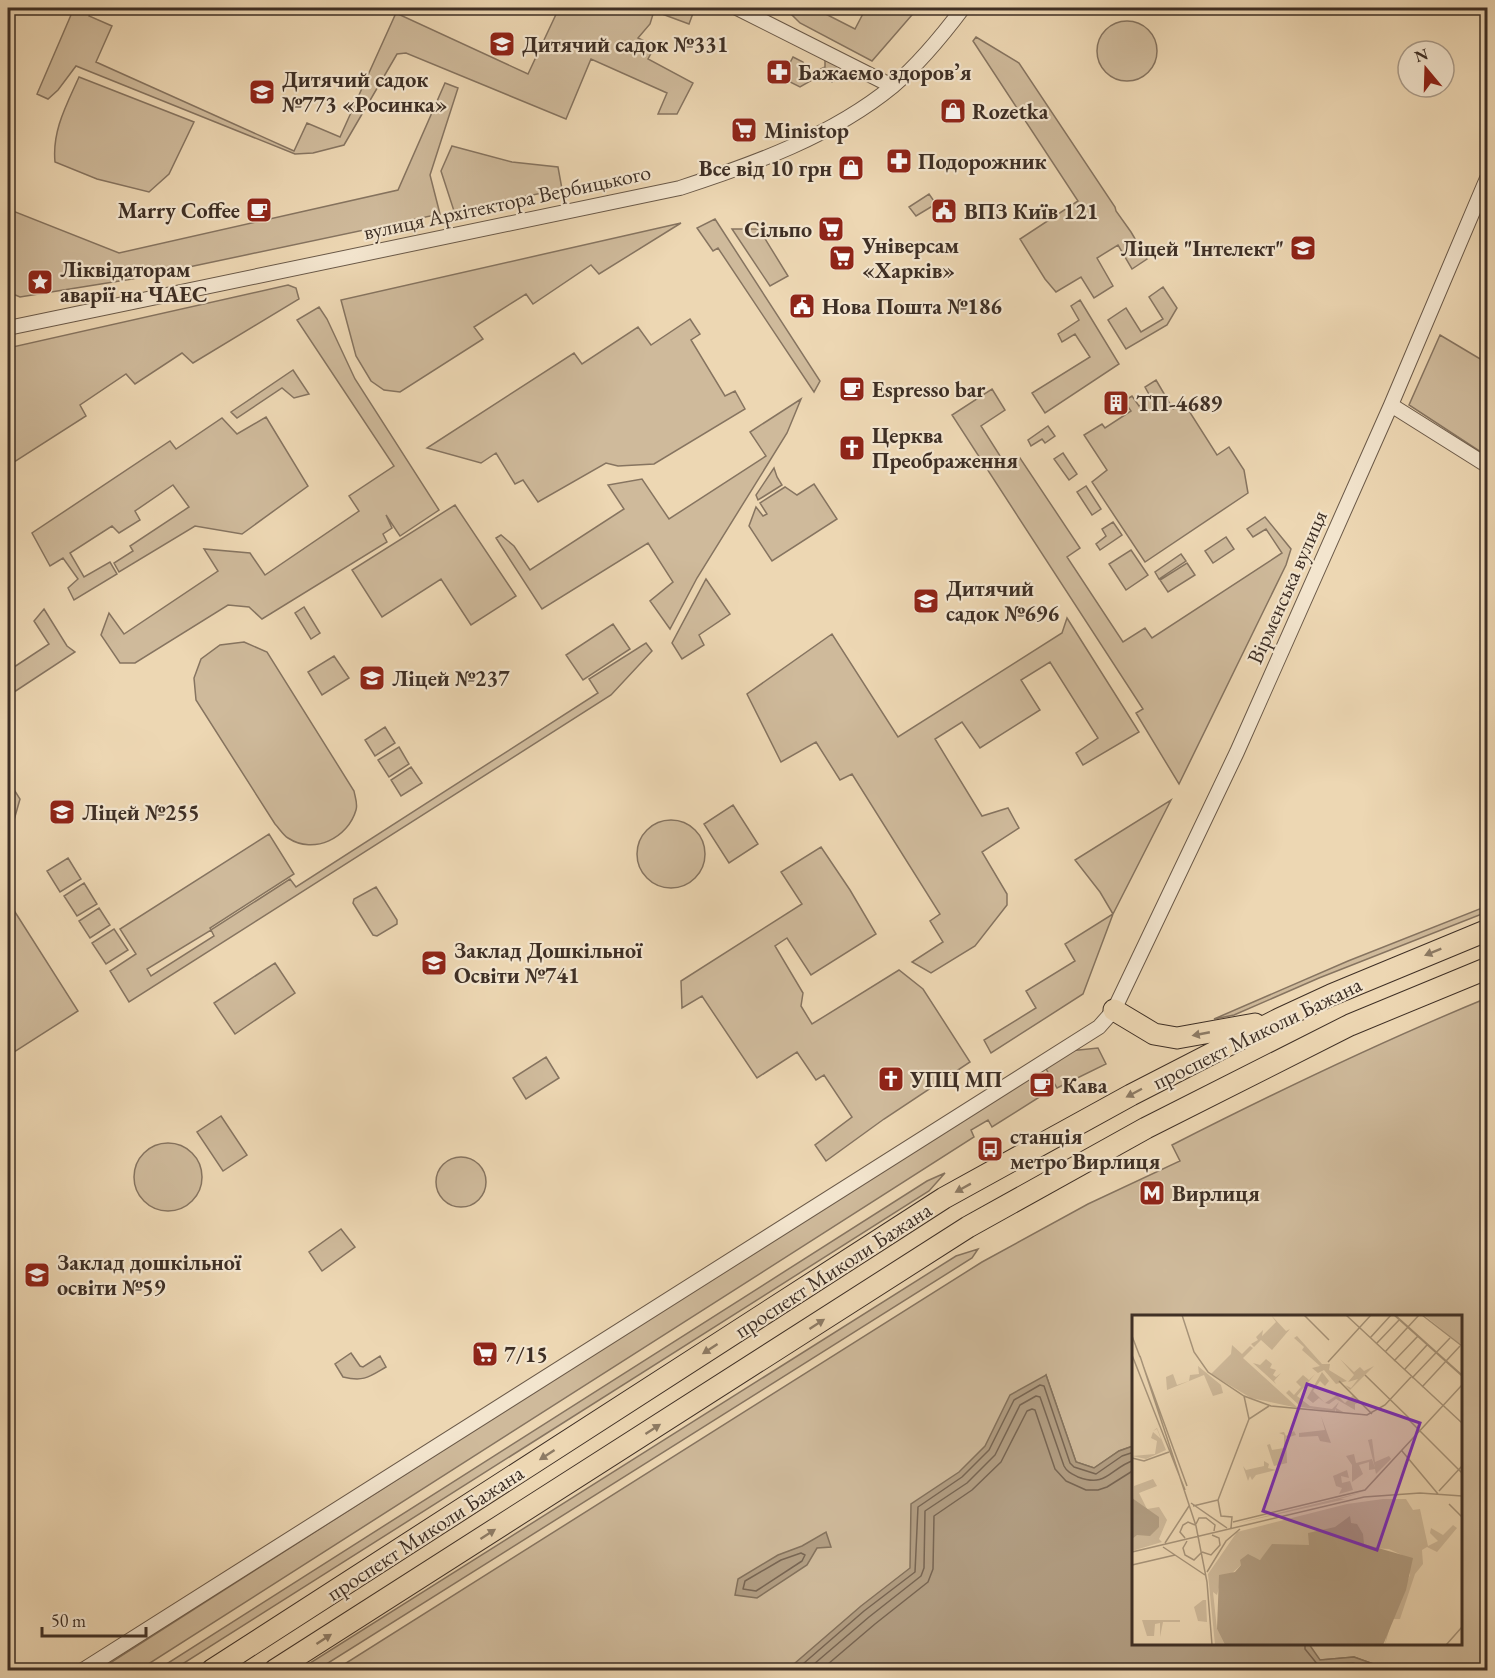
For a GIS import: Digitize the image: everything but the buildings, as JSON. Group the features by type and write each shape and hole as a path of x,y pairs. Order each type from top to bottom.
{"highway":[{"name":"проспект Миколи Бажана","path":"212,1671 944,1198 1131,1095 1279,1019 1488,930"},
{"name":"проспект Миколи Бажана","path":"275,1671 968,1227 1146,1128 1350,1025 1488,968"},
{"path":"1114,1010 1154,1034 1177,1038 1279,1019"}],"street":[{"path":"737,8 892,86"},
{"name":"вулиця Архітектора Вербицького","path":"8,328 680,188 728,173 795,145 847,117 892,86 918,63 963,8"},
{"name":"Вірменська вулиця","path":"1114,1010 1237,752 1391,405 1488,176"},
{"path":"1391,405 1488,466"},
{"path":"83,1671 1098,1027 1114,1010"}],"shaded area":[{"path":"74,8 93,8 89,16 112,26 96,62 294,151 307,123 340,137 396,13 528,74 559,8 695,8 689,24 654,11 650,24 638,38 655,46 648,59 693,83 677,114 658,114 667,93 591,59 566,119 406,53 397,54 344,145 313,153 295,154 76,66 58,90 48,99 37,94"},
{"path":"791,8 814,8 855,29 866,8 918,8 872,61 800,23 789,12"},
{"path":"1127,21 1148,30 1157,51 1148,72 1127,81 1106,72 1097,51 1106,30"},
{"path":"976,37 1019,63 1147,259 1132,269 1118,245 1097,258 1113,286 1094,298 1081,277 1056,292 1020,239 1078,201 973,41"},
{"path":"793,57 803,62 808,75 825,67 825,58 853,70 832,82 826,72 800,87 782,78"},
{"path":"79,77 194,122 169,174 149,192 97,179 55,162 58,129"},
{"path":"445,83 458,88 430,175 440,214 132,279 20,297 8,292 8,209 119,253 398,190"},
{"path":"452,146 512,162 558,167 562,189 454,211 441,171"},
{"path":"929,194 936,204 916,216 909,207"},
{"path":"715,219 820,381 814,392 718,248 713,251 697,228"},
{"path":"681,223 599,274 591,265 533,304 526,294 474,327 483,339 400,392 384,390 371,381 356,356 341,300"},
{"path":"732,229 759,229 788,276 770,286"},
{"path":"288,285 296,288 299,299 193,363 182,353 135,384 126,374 80,405 86,416 8,466 8,348"},
{"path":"1163,287 1177,308 1167,325 1126,349 1108,320 1126,308 1141,332 1163,319 1149,297"},
{"path":"1080,300 1119,364 1045,413 1032,393 1090,357 1075,334 1062,342 1058,334 1079,320 1071,306"},
{"path":"319,307 355,379 439,510 400,536 386,515 392,528 383,534 387,542 262,619 249,607 228,605 135,663 120,663 101,635 109,613 124,634 218,571 204,549 250,553 265,575 359,511 349,496 394,466 297,320"},
{"path":"690,319 700,334 691,340 725,396 735,391 745,409 654,464 618,466 606,463 538,502 523,480 515,484 496,453 481,463 427,448 574,353 582,364 638,327 651,345"},
{"path":"1440,335 1487,363 1487,456 1409,405"},
{"path":"293,370 309,394 294,398 282,388 237,418 231,412"},
{"path":"1156,380 1173,409 1184,403 1217,455 1229,447 1244,470 1248,493 1145,562 1092,482 1107,470 1084,435 1102,424 1105,428 1131,411 1124,401 1132,396 1139,406 1151,398 1145,387"},
{"path":"992,389 1005,410 981,426 1007,467 1020,458 1080,548 1067,557 1123,642 1145,628 1152,638 1282,553 1266,529 1253,537 1247,529 1265,517 1291,549 1286,565 1179,784 1136,713 1143,709 952,415"},
{"path":"801,399 787,433 697,578 670,629 650,601 673,582 648,543 542,609 496,538 501,535 514,546 530,570 624,509 608,485 642,479 669,519 766,456 750,432"},
{"path":"266,417 308,486 242,534 195,526 119,572 114,563 133,551 130,546 189,507 173,485 135,511 140,520 119,533 112,526 70,553 84,577 110,562 117,574 74,600 68,588 78,579 63,558 50,566 32,533 170,441 176,449 222,418 237,434"},
{"path":"1048,426 1055,436 1045,443 1042,439 1031,446 1028,440"},
{"path":"1063,453 1077,474 1069,480 1054,459"},
{"path":"774,468 782,485 758,500 756,495"},
{"path":"814,484 837,519 772,561 749,526 756,507 763,516 767,514 760,503 785,487 797,495"},
{"path":"1086,486 1101,509 1092,515 1077,492"},
{"path":"455,505 516,596 471,625 441,579 382,617 352,570"},
{"path":"1113,522 1122,535 1100,550 1096,544 1106,536 1102,529"},
{"path":"1226,537 1234,549 1213,563 1205,551"},
{"path":"1131,550 1148,575 1126,590 1109,564"},
{"path":"1181,554 1186,561 1159,579 1155,572"},
{"path":"1187,563 1195,575 1168,592 1160,580"},
{"path":"706,579 730,614 699,635 704,645 682,659 672,643"},
{"path":"304,607 320,633 311,639 295,613"},
{"path":"44,609 67,646 75,652 8,696 8,671 49,644 34,621"},
{"path":"1067,618 1139,732 1083,765 1076,753 1098,738 1050,662 1021,680 1040,710 980,748 962,722 935,739 982,816 1008,808 1019,828 982,852 1007,894 1007,905 975,946 931,973 912,962 943,942 930,921 940,914 852,774 840,780 816,742 781,762 747,694 832,634 898,737 1062,633"},
{"path":"613,624 630,649 583,680 566,655"},
{"path":"244,642 267,652 354,791 357,808 352,820 346,829 329,841 308,845 298,843 284,835 196,700 194,678 201,659 220,645"},
{"path":"646,643 652,651 611,695 129,1002 110,971 136,954 120,929 269,834 294,874 210,928 211,930 290,879 296,887 598,693 589,679","holes":["211,930 214,936 151,976 147,969"]},
{"path":"334,656 349,678 322,695 308,672"},
{"path":"385,727 395,743 375,756 365,740"},
{"path":"399,747 409,764 389,777 378,760"},
{"path":"411,767 422,783 401,796 391,780"},
{"path":"8,780 20,799 8,841"},
{"path":"1171,800 1113,914 1100,892 1075,860"},
{"path":"733,805 758,844 729,863 704,824"},
{"path":"664,820 678,820 690,825 700,835 705,854 700,873 690,883 678,888 664,888 652,883 642,873 637,861 637,847 642,835 652,825"},
{"path":"821,847 876,934 811,975 787,938 775,946 803,993 801,1006 812,1024 899,970 923,989 970,1062 826,1161 815,1145 852,1117 824,1075 816,1080 797,1052 757,1078 702,996 682,1008 681,981 802,904 781,872"},
{"path":"68,858 81,879 60,892 47,871"},
{"path":"84,883 97,904 77,916 64,896"},
{"path":"376,887 397,920 397,924 377,936 373,935 353,903 354,899"},
{"path":"8,901 78,1011 8,1056"},
{"path":"1487,906 1487,912 1319,978 1234,1015 1214,1019 1348,961"},
{"path":"99,908 110,925 90,938 79,921"},
{"path":"1113,914 1083,994 991,1053 984,1040 1036,1008 1026,991 1075,961 1065,944"},
{"path":"114,929 128,950 106,964 92,943"},
{"path":"275,963 295,993 235,1034 214,1003"},
{"path":"1487,998 1487,1667 1478,1670 1390,1670 1354,1657 1320,1660 1175,1645 1462,1645 1462,1315 1132,1315 1132,1446 1119,1451 1094,1468 1076,1462 1046,1375 852,1670 335,1670 982,1262 1088,1204 1180,1161 1172,1145 1407,1032"},
{"path":"1098,1048 1106,1064 1057,1088 1045,1067 1069,1051"},
{"path":"546,1057 559,1078 526,1099 513,1078"},
{"path":"1036,1071 1049,1091 992,1127 988,1120 971,1130 974,1137 139,1670 99,1670"},
{"path":"221,1116 247,1155 223,1171 197,1132"},
{"path":"168,1143 181,1146 192,1153 199,1164 202,1177 199,1190 192,1201 181,1208 168,1211 155,1208 144,1201 137,1190 134,1177 137,1164 144,1153 155,1146"},
{"path":"461,1157 479,1164 486,1182 479,1200 461,1207 443,1200 436,1182 443,1164"},
{"path":"945,1173 929,1191 173,1670 157,1670 927,1181"},
{"path":"341,1229 355,1247 322,1271 309,1252"},
{"path":"978,1249 972,1258 317,1670 299,1670 956,1256"},
{"path":"351,1353 360,1366 363,1367 380,1356 386,1367 366,1378 343,1377 335,1364"}],"water":[{"path":"1046,1375 1076,1462 1094,1468 1119,1451 1132,1446 1132,1645 1310,1645 1320,1660 1354,1657 1390,1670 787,1670 861,1606 910,1568 911,1504 959,1472 985,1446 1010,1395"},
{"path":"826,1532 831,1547 817,1548 807,1565 757,1598 735,1595 738,1579 778,1555 802,1546"}],"place":[{"name":"Дитячий садок №331","path":"502,44"},
{"name":"Бажаємо здоровʼя","path":"779,72"},
{"name":"Дитячий садок №773 «Росинка»","path":"262,92"},
{"name":"Rozetka","path":"953,111"},
{"name":"Ministop","path":"744,130"},
{"name":"Подорожник","path":"899,161"},
{"name":"Все від 10 грн","path":"851,168"},
{"name":"Marry Coffee","path":"259,210"},
{"name":"ВПЗ Київ 121","path":"944,211"},
{"name":"Сільпо","path":"831,229"},
{"name":"Ліцей \"Інтелект\"","path":"1303,248"},
{"name":"Універсам «Харків»","path":"842,258"},
{"name":"Ліквідаторам аварії на ЧАЕС","path":"40,282"},
{"name":"Нова Пошта №186","path":"802,306"},
{"name":"Espresso bar","path":"852,389"},
{"name":"ТП-4689","path":"1116,403"},
{"name":"Церква Преображення","path":"852,448"},
{"name":"Дитячий садок №696","path":"926,601"},
{"name":"Ліцей №237","path":"372,678"},
{"name":"Ліцей №255","path":"62,812"},
{"name":"Заклад Дошкільної Освіти №741","path":"434,963"},
{"name":"УПЦ МП","path":"891,1079"},
{"name":"Кава","path":"1042,1085"},
{"name":"станція метро Вирлиця","path":"990,1149"},
{"name":"Вирлиця","path":"1152,1193"},
{"name":"Заклад дошкільної освіти №59","path":"37,1275"},
{"name":"7/15","path":"485,1354"}]}
